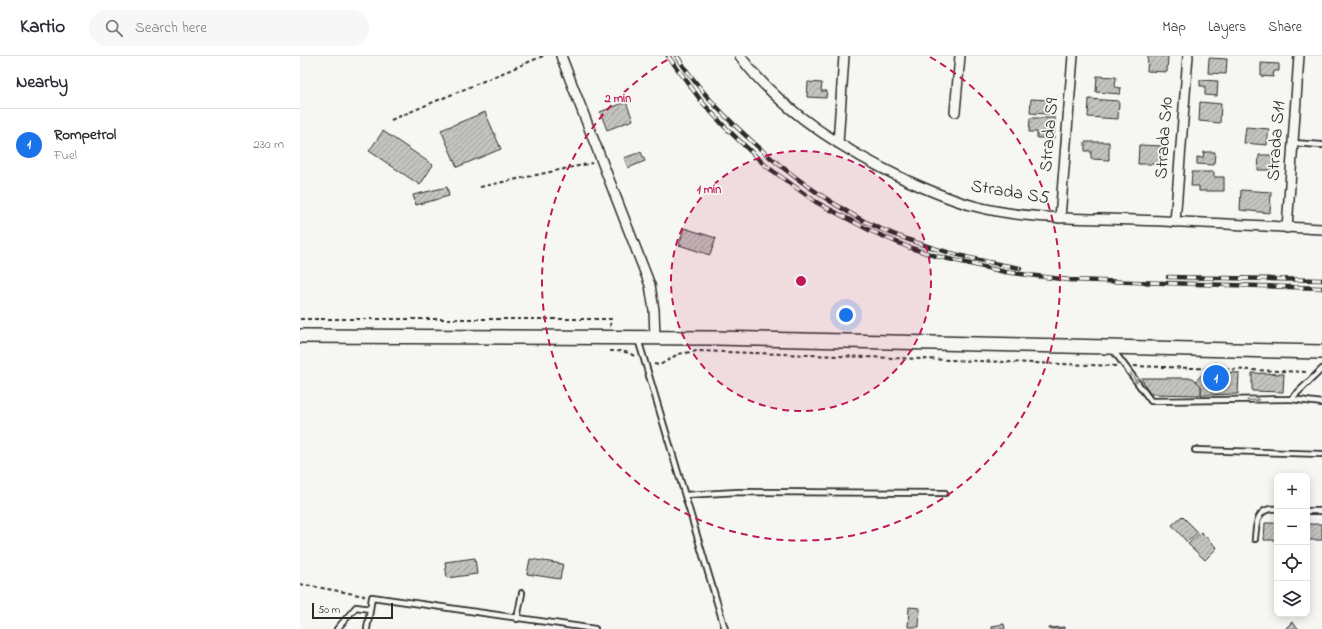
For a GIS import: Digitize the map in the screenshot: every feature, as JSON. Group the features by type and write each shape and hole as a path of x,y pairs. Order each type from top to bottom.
{"main road":[{"path":"300,336 655,337 1322,352"}],"street":[{"path":"561,56 650,285 654,310 655,337"},
{"name":"Strada S5","path":"740,56 769,90 793,110 838,143 883,169 926,189 974,206 1009,213 1060,218 1175,222 1322,230"},
{"path":"838,143 844,56"},
{"path":"955,112 960,56"},
{"name":"Strada S9","path":"1060,218 1073,56"},
{"name":"Strada S10","path":"1175,222 1188,56"},
{"name":"Strada S11","path":"1287,228 1299,56"}],"lane":[{"path":"1293,143 1322,145"},
{"path":"638,337 724,629"},
{"path":"1111,347 1151,400 1291,399 1322,403"},
{"path":"1291,399 1322,369"},
{"path":"1195,450 1322,454"},
{"path":"685,494 738,492 945,493"},
{"path":"1255,539 1256,524 1261,513 1270,508 1274,509"},
{"path":"1310,511 1322,511"},
{"path":"517,619 522,593"},
{"path":"367,629 372,597 595,629"},
{"path":"337,629 356,607 370,609"}],"path":[{"path":"391,120 543,56"},
{"path":"480,187 602,161"},
{"path":"300,584 372,597"}],"building":[{"path":"1148,56 1168,56 1167,72 1147,71"},
{"path":"1209,58 1227,59 1226,74 1208,73"},
{"path":"1261,63 1279,64 1279,71 1274,71 1273,77 1261,76"},
{"path":"1097,76 1116,77 1115,87 1121,88 1120,94 1096,92"},
{"path":"1200,80 1218,81 1217,96 1205,95 1205,86 1200,86"},
{"path":"808,82 822,83 821,91 827,91 826,98 807,97"},
{"path":"1031,99 1049,100 1048,114 1030,113"},
{"path":"1089,99 1119,101 1118,119 1088,117"},
{"path":"626,102 633,120 607,130 600,112"},
{"path":"1200,102 1221,104 1220,123 1199,121"},
{"path":"485,112 501,149 457,167 441,130"},
{"path":"1030,118 1055,118 1054,138 1037,138 1037,132 1029,132"},
{"path":"1246,127 1269,129 1267,145 1244,143"},
{"path":"383,131 433,165 420,185 369,151"},
{"path":"1085,142 1109,142 1109,160 1091,159 1091,151 1085,151"},
{"path":"1139,145 1163,146 1162,164 1138,164"},
{"path":"641,152 645,161 628,168 624,158"},
{"path":"1204,152 1215,152 1214,165 1197,164 1197,157 1203,158"},
{"path":"1259,155 1272,155 1273,163 1278,163 1278,170 1258,170"},
{"path":"1192,172 1214,172 1214,177 1224,177 1224,191 1199,191 1199,186 1191,186"},
{"path":"447,187 449,196 416,205 413,195"},
{"path":"1241,190 1271,192 1270,213 1240,210"},
{"path":"684,228 716,238 710,255 679,245"},
{"path":"1205,371 1239,373 1238,394 1201,395 1201,386 1196,381"},
{"path":"1252,373 1284,374 1283,392 1252,391"},
{"path":"1141,378 1193,378 1201,386 1201,395 1150,394"},
{"path":"1182,516 1198,532 1187,542 1172,525"},
{"path":"1265,523 1274,523 1274,540 1264,540"},
{"path":"1310,524 1322,524 1322,540 1310,540"},
{"path":"1201,532 1217,548 1205,560 1188,544"},
{"path":"475,558 477,574 447,578 445,562"},
{"path":"530,559 563,564 560,579 527,574"},
{"path":"909,607 920,608 919,627 908,627"},
{"path":"1292,622 1299,629 1285,629"},
{"path":"1004,624 1005,629 992,629 992,626"},
{"path":"1064,627 1064,629 1049,629 1049,628"}],"railway":[{"path":"668,56 702,102 724,126 766,166 816,202 871,231 908,247 936,256 1005,272 1069,280 1322,288"},
{"path":"677,56 684,67 717,107 758,147 786,170 832,202 864,221 900,237 961,256 1020,268"},
{"path":"1168,277 1322,280"}],"place":[{"name":"Rompetrol","path":"1216,378"}]}
